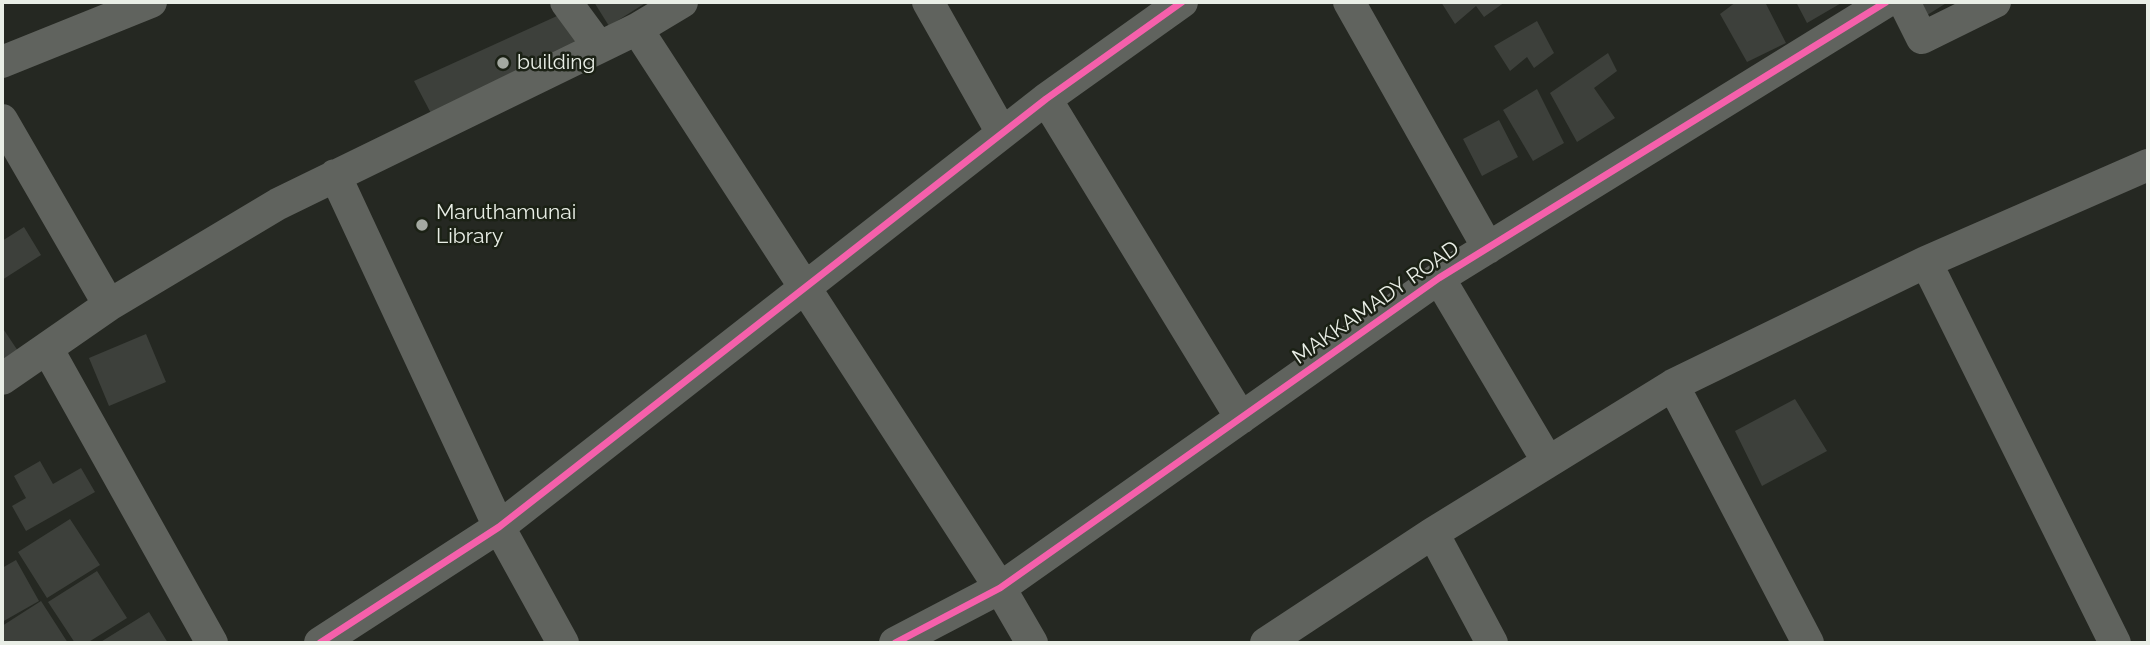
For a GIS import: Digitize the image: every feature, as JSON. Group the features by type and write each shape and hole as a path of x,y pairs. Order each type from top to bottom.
{"street":[{"path":"2,62 151,2"},
{"path":"566,2 599,47"},
{"path":"2,379 109,305 278,204 637,29 681,2"},
{"path":"928,2 1002,133"},
{"path":"320,643 499,527 1046,99 1182,2"},
{"path":"1349,2 1488,248"},
{"name":"MAKKAMADY ROAD","path":"895,643 1000,589 1439,278 1888,2 1922,38 1995,2"},
{"path":"637,29 1000,589 1032,643"},
{"path":"1046,99 1241,418"},
{"path":"2,120 109,305"},
{"path":"1266,643 1433,533 1674,385 1926,262 2148,165"},
{"path":"335,175 499,527 564,643"},
{"path":"1926,262 2115,643"},
{"path":"1439,278 1548,462"},
{"path":"47,348 212,643"},
{"path":"1674,385 1808,643"},
{"path":"1433,533 1492,643"}],"building":[{"path":"594,2 647,2 609,26"},
{"path":"1441,2 1505,2 1484,17 1476,6 1455,24"},
{"path":"1736,2 1765,2 1786,43 1747,62 1720,14"},
{"path":"1796,2 1843,2 1807,23"},
{"path":"1914,2 1948,2 1924,17"},
{"name":"building","path":"568,11 591,46 434,119 414,81"},
{"path":"1537,21 1554,53 1534,68 1527,57 1510,71 1494,46"},
{"path":"1608,53 1617,71 1594,88 1615,118 1577,142 1550,93"},
{"path":"1537,89 1564,143 1533,161 1503,110"},
{"path":"1499,120 1518,157 1482,176 1463,139"},
{"path":"24,227 41,255 2,280 2,241"},
{"path":"2,327 22,357 2,372"},
{"path":"146,334 166,382 109,406 89,358"},
{"path":"1795,399 1827,451 1762,486 1735,431"},
{"path":"40,461 53,484 81,468 95,492 26,531 12,506 26,498 14,476"},
{"path":"70,519 100,565 47,598 18,552"},
{"path":"16,560 39,601 2,622 2,568"},
{"path":"97,571 127,618 87,643 75,643 48,602"},
{"path":"41,601 68,643 2,643 2,626"},
{"path":"149,612 168,643 99,643"}],"cycle path":[{"path":"320,643 499,527 1046,99 1182,2"},
{"path":"895,643 1000,588 1439,278 1886,2"}],"place":[{"name":"building","path":"503,63"},
{"name":"Maruthamunai Library","path":"422,225"}]}
